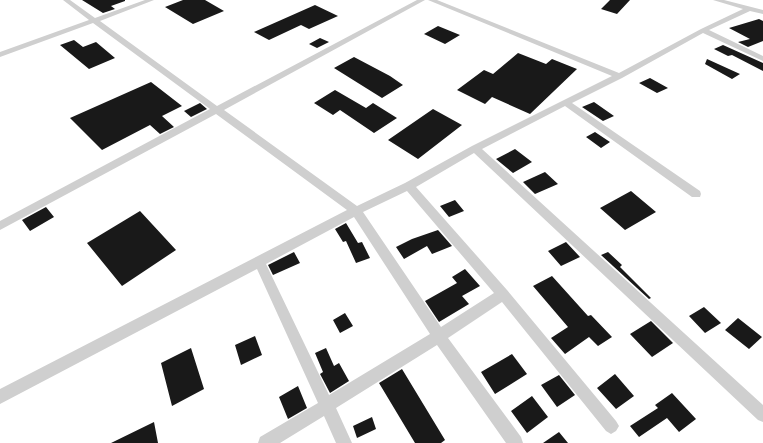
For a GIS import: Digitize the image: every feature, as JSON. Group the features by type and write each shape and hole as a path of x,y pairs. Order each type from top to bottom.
{"street":[{"path":"66,0 356,211 439,336 515,443"},
{"path":"0,55 151,0"},
{"path":"0,226 422,0"},
{"path":"431,0 619,76"},
{"path":"716,0 726,1 747,9 763,18"},
{"path":"0,397 259,261 356,211 409,186 475,148 619,76 703,30 747,9 763,12"},
{"path":"703,30 763,59"},
{"path":"566,103 696,194"},
{"path":"475,148 763,415"},
{"path":"409,186 503,294 611,426"},
{"path":"259,261 344,443"},
{"path":"266,443 439,336 503,294"}],"building":[{"path":"82,0 125,1 111,6 115,9 103,13"},
{"path":"183,0 205,0 224,11 193,24 165,7"},
{"path":"610,0 630,0 617,14 601,9"},
{"path":"315,5 338,16 309,29 301,25 269,40 254,32"},
{"path":"759,19 763,21 763,41 748,47 738,42 750,39 729,28"},
{"path":"438,26 460,35 445,44 424,34"},
{"path":"320,38 329,42 317,48 309,44"},
{"path":"74,40 83,47 96,42 115,58 89,69 60,45"},
{"path":"723,45 763,63 763,71 732,55 728,56 714,49"},
{"path":"518,53 546,64 552,59 577,69 530,114 492,97 485,104 457,90 484,70 493,74"},
{"path":"354,57 390,76 403,85 382,98 334,68"},
{"path":"707,59 740,74 732,79 705,64"},
{"path":"650,78 668,88 657,93 639,83"},
{"path":"151,82 182,106 162,116 174,127 160,134 150,125 102,150 70,118"},
{"path":"335,90 366,108 373,103 397,118 374,133 340,110 333,115 314,103"},
{"path":"594,102 614,116 603,121 582,107"},
{"path":"200,103 207,109 191,117 184,111"},
{"path":"433,109 462,125 418,159 388,140"},
{"path":"595,132 610,142 601,148 586,137"},
{"path":"515,149 532,162 513,173 496,159"},
{"path":"545,172 558,184 535,194 523,182"},
{"path":"631,191 656,212 625,230 600,208"},
{"path":"455,200 464,211 449,217 440,206"},
{"path":"46,207 54,217 30,231 22,220"},
{"path":"140,211 176,250 122,286 87,243"},
{"path":"346,223 358,243 362,242 370,258 356,263 346,241 343,242 335,229"},
{"path":"438,230 452,246 432,254 427,246 404,259 396,247 412,239"},
{"path":"566,242 580,257 561,266 548,251"},
{"path":"294,252 300,263 273,275 268,265"},
{"path":"608,252 622,265 620,267 651,298 649,299 601,255"},
{"path":"465,269 480,286 462,296 469,304 439,322 425,301 457,283 452,277"},
{"path":"552,276 588,316 591,315 612,337 598,346 589,337 565,354 551,338 568,327 533,286"},
{"path":"704,307 721,323 705,333 689,316"},
{"path":"345,313 353,326 340,333 333,320"},
{"path":"738,318 762,337 749,349 725,330"},
{"path":"651,321 673,343 652,357 630,334"},
{"path":"255,336 262,355 241,365 235,345"},
{"path":"191,348 204,389 172,406 161,363"},
{"path":"326,348 334,366 339,363 349,381 330,393 320,374 323,372 315,353"},
{"path":"512,354 527,374 495,394 481,372"},
{"path":"402,369 445,440 441,443 415,443 379,383"},
{"path":"615,374 634,396 616,409 597,388"},
{"path":"559,375 575,395 557,407 541,385"},
{"path":"298,386 307,408 288,419 279,397"},
{"path":"672,393 696,419 679,432 667,418 639,437 630,426 658,408 655,405"},
{"path":"532,396 548,417 527,433 511,411"},
{"path":"372,417 376,429 357,438 353,426"},
{"path":"154,422 158,443 111,443"},
{"path":"559,432 568,443 543,443"}]}
